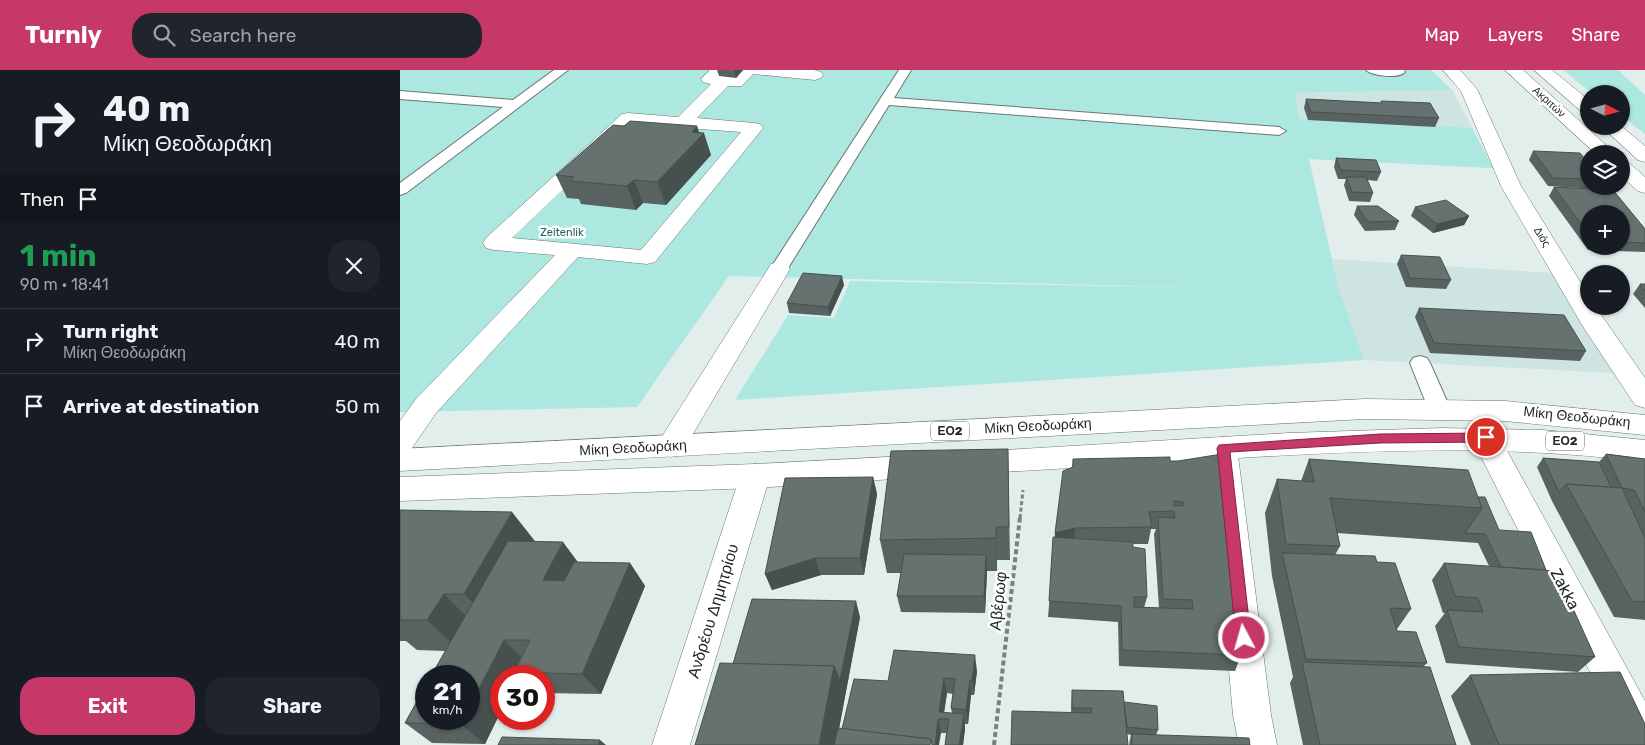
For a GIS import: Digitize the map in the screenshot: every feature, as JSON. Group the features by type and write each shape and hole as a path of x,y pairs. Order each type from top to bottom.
{"main road":[{"path":"682,122 722,76 736,82 748,70"},
{"path":"758,70 815,76"},
{"name":"Διός","path":"1451,70 1469,89 1511,186 1594,325 1645,398"},
{"name":"Ακριτών","path":"1513,70 1597,145"},
{"name":"Ακριτών","path":"1542,70 1580,102"},
{"path":"628,118 682,122 754,128 647,257 494,242 628,118"},
{"path":"1620,135 1645,156"},
{"path":"1630,174 1645,187"},
{"path":"400,443 426,406 573,250"},
{"path":"671,446 779,269"},
{"name":"Μίκη Θεοδωράκη","path":"400,460 1273,413 1439,408 1553,414 1645,425"},
{"name":"Μίκη Θεοδωράκη","path":"400,489 754,476 1380,439 1486,437 1585,443 1645,451"},
{"name":"Zakka","path":"1486,437 1645,740"},
{"path":"1223,448 1252,715 1258,745"},
{"name":"Ανδρέου Δημητρίου","path":"672,745 754,476"}],"lane":[{"path":"400,190 513,104 562,70"},
{"path":"779,269 904,70"},
{"path":"1372,70 1399,72"},
{"path":"400,95 513,104"},
{"path":"885,101 1279,131"},
{"path":"1420,363 1439,408"}],"path":[{"name":"Αβέρωφ","path":"994,745 1027,459"}],"shaded area":[{"path":"1452,90 1493,168 1309,159 1295,93"},
{"path":"1332,259 1553,273 1613,373 1364,360 1339,291"}],"green space":[{"name":"Zeitenlik","path":"400,70 1431,70 1452,90 1295,93 1300,119 1472,128 1493,168 1309,159 1339,290 1364,360 735,400 788,315 834,318 850,281 1214,288 729,276 637,407 400,412"},
{"path":"1563,70 1618,70 1645,95 1645,134 1630,122 1630,85 1582,85"}],"building":[{"path":"1306,99 1382,103 1381,101 1430,103 1439,118 1311,112"},
{"path":"630,121 697,126 692,132 704,133 657,182 634,180 627,186 570,181 574,177 556,175 613,125 624,126"},
{"path":"1533,151 1580,153 1580,179 1553,178"},
{"path":"1336,158 1376,160 1381,172 1341,170"},
{"path":"1346,177 1366,177 1373,193 1352,192"},
{"path":"1554,187 1580,188 1580,195 1617,195 1625,205 1580,205 1580,223"},
{"path":"1446,200 1469,216 1437,224 1415,207"},
{"path":"1357,206 1378,206 1399,221 1368,222"},
{"path":"1630,211 1645,229 1645,243 1630,242"},
{"path":"1401,255 1440,257 1451,280 1410,278"},
{"path":"803,273 842,276 828,307 787,303"},
{"path":"1640,284 1645,284 1645,291"},
{"path":"1419,308 1564,315 1586,351 1434,343"},
{"path":"1008,449 1009,527 996,527 996,538 880,540 891,451"},
{"path":"1222,454 1241,655 1122,650 1121,606 1049,601 1053,537 1133,542 1133,547 1145,549 1147,597 1134,597 1134,607 1193,609 1192,600 1163,599 1158,517 1175,518 1174,511 1149,512 1152,527 1075,528 1055,533 1063,471 1073,467 1073,459 1170,457 1170,461","holes":["1174,501 1183,502 1183,506 1174,506"]},
{"path":"1606,454 1645,459 1645,512 1634,490 1622,488"},
{"path":"1543,458 1599,462 1611,487 1566,484 1559,492"},
{"path":"1309,459 1468,470 1482,508 1330,498 1340,546 1286,544 1277,479 1314,482"},
{"path":"873,477 860,558 815,558 765,574 785,478"},
{"path":"1566,484 1622,488 1645,538 1645,602 1632,601"},
{"path":"1478,497 1485,497 1499,530 1531,532 1546,570 1501,567 1485,534 1465,533 1482,508"},
{"path":"400,510 512,512 464,594 444,594 427,620 400,620"},
{"path":"508,541 563,542 543,580 564,581 574,562 630,563 582,674 555,673 555,665 518,665 530,640 504,640 480,687 480,665 437,665"},
{"path":"1282,553 1375,556 1377,562 1395,563 1411,609 1390,608 1397,631 1416,632 1427,663 1306,659"},
{"path":"904,554 986,555 984,596 897,596"},
{"path":"1444,563 1556,571 1595,657 1459,647 1447,610 1483,612 1478,598 1455,596"},
{"path":"752,599 856,601 840,680 834,666 733,664"},
{"path":"894,650 975,655 966,710 951,708 955,679 944,678 939,712 964,714 959,745 945,745 949,719 938,719 935,745 932,745 931,739 842,729 854,679 888,681"},
{"path":"1302,662 1430,667 1456,745 1320,745"},
{"path":"720,663 834,666 819,745 695,745"},
{"path":"1620,672 1645,724 1645,745 1499,745 1470,675"},
{"path":"1072,690 1123,691 1128,745 1011,745 1012,711 1091,713 1092,708 1072,708"},
{"path":"1124,702 1157,706 1158,730 1127,727"},
{"path":"415,705 415,723 405,723"},
{"path":"838,728 931,739 930,745 834,745"},
{"path":"1132,734 1249,738 1250,745 1132,745"},
{"path":"502,737 600,740 598,745 498,745"}],"route":[{"path":"1244,638 1223,448 1399,438 1486,437"}]}
